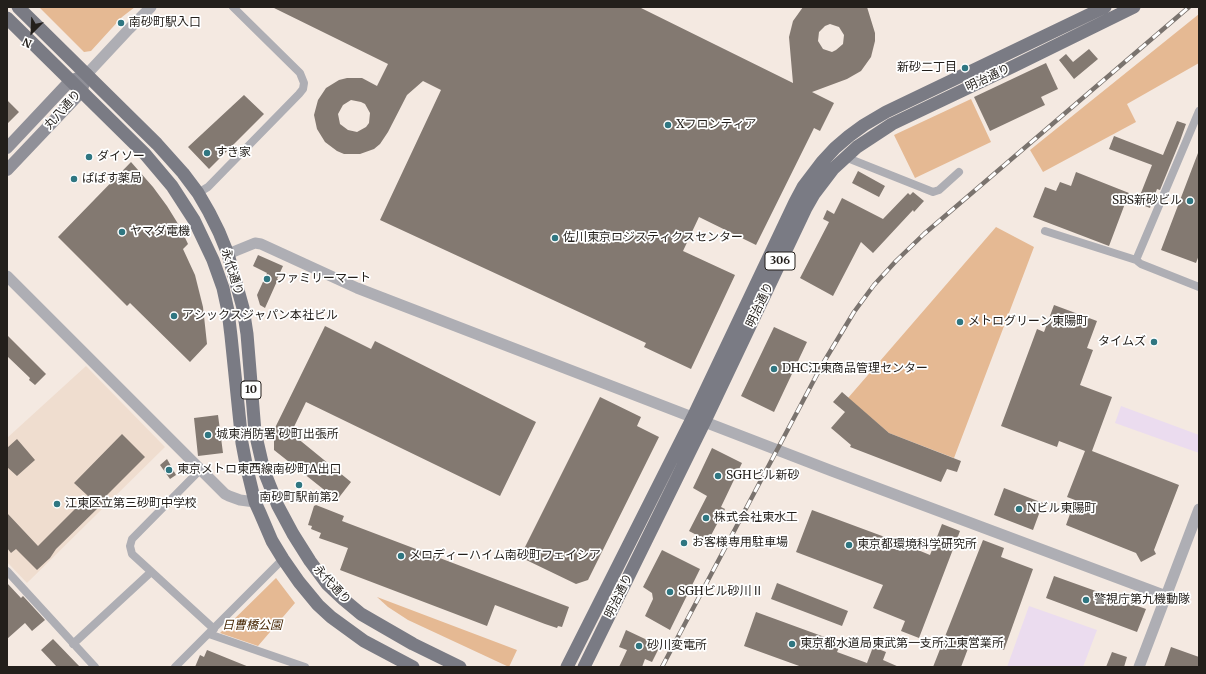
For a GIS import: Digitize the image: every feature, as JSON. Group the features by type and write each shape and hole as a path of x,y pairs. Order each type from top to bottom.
{"main road":[{"name":"永代通り","path":"18,7 152,139 198,193 219,232 228,254 243,308 247,334 255,432 259,455 269,487 293,534 310,561 327,584 355,609 387,630 460,667"},
{"name":"明治通り","path":"584,667 699,419 794,202 803,187 822,162 835,148 864,125 886,112 1105,7"},
{"name":"明治通り","path":"567,667 699,419 806,208 822,183 845,157 872,136 892,124 1134,7"},
{"name":"永代通り","path":"7,18 81,92 125,133 168,180 194,220 214,260 223,288 228,311 242,444 255,502 272,541 283,559 314,600 331,617 364,641 413,667"},
{"name":"丸八通り","path":"7,148 70,81 87,74"},
{"name":"丸八通り","path":"7,170 81,92 87,74"}],"street":[{"path":"87,74 151,7"},
{"path":"198,193 208,187 300,94 303,89 304,83 300,73 233,7"},
{"path":"1136,260 1199,111"},
{"path":"845,157 934,192 939,190 959,172"},
{"path":"1045,231 1136,260 1141,264 1199,287"},
{"path":"228,254 255,243 261,244 357,288 1166,596"},
{"path":"7,276 229,496 240,500 255,502"},
{"path":"201,469 132,539 130,546 132,554 211,631 305,667"},
{"path":"1139,667 1199,508"},
{"path":"175,667 283,559"},
{"path":"7,571 95,667"},
{"path":"73,644 151,572"}],"shaded area":[{"name":"江東区立第三砂町中学校","path":"86,366 165,447 27,583 7,562 7,438"},
{"path":"1121,406 1199,435 1199,453 1115,423"},
{"path":"1029,606 1097,630 1083,667 1007,667"}],"green space":[{"path":"39,7 135,7 122,17 91,51 84,52"},
{"path":"1199,14 1199,63 1127,104 1136,122 1043,172 1030,150"},
{"path":"971,99 991,142 915,178 894,135"},
{"name":"メトログリーン東陽町","path":"996,227 1034,247 954,458 889,433 848,398"},
{"name":"日曹橋公園","path":"276,578 295,603 258,646 220,633"},
{"path":"377,597 517,650 509,667 408,620 388,607"}],"building":[{"name":"Xフロンティア","path":"272,7 639,7 793,83 789,37 793,21 803,7 867,7 875,33 875,41 871,57 861,71 847,79 812,92 834,103 820,131 814,128 756,245 699,217 683,251 735,275 691,369 644,347 646,343 380,220 441,90 423,81 407,95 388,132 380,144 374,149 360,154 344,154 337,151 325,142 317,129 314,115 318,100 326,88 339,80 347,78 362,78 377,86 388,64","holes":["830,24 839,27 844,35 843,44 832,52 823,49 818,41 819,32 825,26","351,100 365,104 370,113 369,123 366,127 357,132 348,130 340,124 338,114 343,105"]},
{"path":"1089,49 1098,59 1074,79 1059,60 1066,54 1073,62"},
{"path":"1046,63 1058,89 1041,97 1045,105 990,131 974,97"},
{"path":"244,95 264,114 209,169 188,147"},
{"path":"7,100 19,112 7,124"},
{"path":"1177,121 1186,124 1160,190 1157,189 1150,208 1137,203 1152,165 1109,149 1114,136 1163,155"},
{"name":"SBS新砂ビル","path":"1198,153 1199,255 1196,263 1161,250"},
{"name":"ヤマダ電機","path":"131,162 167,206 180,227 188,244 183,249 195,275 203,307 207,344 190,362 130,303 127,306 58,237"},
{"path":"858,171 885,186 879,197 852,183"},
{"path":"1076,172 1129,193 1109,246 1033,217 1045,187 1056,191 1060,182 1071,186"},
{"path":"913,192 924,201 914,212 913,210 873,253 861,242 833,296 800,278 829,222 823,219 827,210 834,214 842,198 883,219 908,193 910,195"},
{"path":"258,255 283,266 265,308 260,305 257,295 267,273 253,266"},
{"path":"1054,305 1097,321 1087,348 1093,350 1080,385 1112,397 1092,451 1179,485 1154,550 1156,554 1141,562 1136,553 1066,525 1075,500 1067,497 1085,451 1059,441 1057,447 1001,426 1037,329 1044,332"},
{"path":"325,326 371,349 375,341 536,422 500,496 306,402 291,433 351,482 337,500 274,450 274,430"},
{"name":"DHC江東商品管理センター","path":"774,327 807,342 774,412 741,396"},
{"path":"7,335 46,374 35,385 29,380 30,378 7,356"},
{"path":"842,392 889,433 961,461 957,472 947,469 941,482 850,447 851,445 831,428 845,412 833,402"},
{"path":"600,397 641,417 637,426 659,437 588,580 576,584 520,557"},
{"name":"城東消防署 砂町出張所","path":"218,415 223,453 198,456 194,418"},
{"path":"122,434 145,457 103,499 106,502 100,509 99,507 37,570 16,549 11,553 7,548 7,513 38,546 88,496 74,483"},
{"path":"17,439 35,460 17,476 7,467 7,448"},
{"name":"SGHビル新砂","path":"712,448 742,463 721,507 725,509 708,541 689,531 707,496 693,488"},
{"name":"東京メトロ東西線南砂町A出口","path":"167,459 176,475 170,479 160,465"},
{"name":"Nビル東陽町","path":"1004,488 1043,503 1033,530 994,515"},
{"name":"メロディーハイム南砂町フェイシア","path":"316,505 344,516 342,521 569,607 562,627 558,626 557,628 495,605 487,626 340,570 348,548 319,538 321,533 311,529 312,526 308,525 314,506"},
{"path":"812,510 930,555 942,524 960,531 919,638 901,631 905,621 873,608 883,585 796,552"},
{"path":"983,540 1004,548 1001,557 1033,569 1004,650 972,638 961,667 933,667"},
{"name":"SGHビル砂川Ⅱ","path":"662,550 700,569 670,630 645,616 653,599 652,593 643,587"},
{"name":"警視庁第九機動隊","path":"1054,576 1146,609 1137,632 1046,598"},
{"path":"7,583 21,598 23,596 45,620 32,631 25,623 7,639"},
{"path":"777,583 848,611 842,626 771,599"},
{"path":"756,612 841,643 837,652 867,663 873,647 886,652 883,660 899,667 802,667 744,646"},
{"name":"砂川変電所","path":"626,630 660,646 652,662 645,659 642,667 619,667 627,650 619,647"},
{"path":"53,639 80,667 57,667 41,650"},
{"path":"1171,647 1199,657 1199,667 1164,667"},
{"path":"207,650 249,667 195,667 200,655 204,657"},
{"path":"1112,652 1127,657 1124,667 1106,667"}],"railway":[{"path":"662,667 822,365 854,312 874,285 924,234 1189,7"}],"place":[{"name":"南砂町駅入口","path":"121,23"},
{"name":"新砂二丁目","path":"965,68"},
{"name":"Xフロンティア","path":"668,125"},
{"name":"すき家","path":"207,153"},
{"name":"ダイソー","path":"89,157"},
{"name":"ぱぱす薬局","path":"74,179"},
{"name":"SBS新砂ビル","path":"1190,201"},
{"name":"ヤマダ電機","path":"122,232"},
{"name":"佐川東京ロジスティクスセンター","path":"555,238"},
{"name":"ファミリーマート","path":"267,279"},
{"name":"アシックスジャパン本社ビル","path":"174,316"},
{"name":"メトログリーン東陽町","path":"960,322"},
{"name":"タイムズ","path":"1154,342"},
{"name":"DHC江東商品管理センター","path":"774,369"},
{"name":"城東消防署 砂町出張所","path":"208,435"},
{"name":"東京メトロ東西線南砂町A出口","path":"169,470"},
{"name":"SGHビル新砂","path":"718,476"},
{"name":"南砂町駅前第2","path":"299,485"},
{"name":"江東区立第三砂町中学校","path":"57,504"},
{"name":"Nビル東陽町","path":"1019,509"},
{"name":"株式会社東水工","path":"706,518"},
{"name":"お客様専用駐車場","path":"684,543"},
{"name":"東京都環境科学研究所","path":"849,545"},
{"name":"メロディーハイム南砂町フェイシア","path":"401,556"},
{"name":"SGHビル砂川Ⅱ","path":"670,592"},
{"name":"警視庁第九機動隊","path":"1086,600"},
{"name":"東京都水道局東武第一支所江東営業所","path":"792,644"},
{"name":"砂川変電所","path":"639,646"}]}
